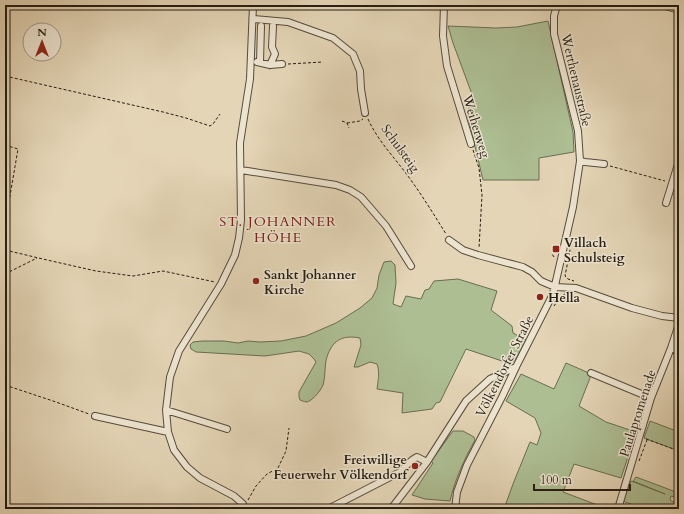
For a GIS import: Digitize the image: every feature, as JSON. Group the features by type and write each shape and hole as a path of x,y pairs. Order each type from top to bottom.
{"street":[{"path":"243,506 234,496 200,478 187,467 174,450 168,432 166,410 170,377 179,351 221,284 235,255 239,238 241,220 240,144 250,79 253,5"},
{"name":"Weiherweg","path":"444,5 443,36 447,66 471,144"},
{"name":"Werthenaustraße","path":"555,286 573,207 580,161 578,131 554,34 554,16 557,5"},
{"path":"662,5 679,10"},
{"path":"253,19 288,22 333,38 353,54 360,71 365,113"},
{"path":"260,62 261,26"},
{"path":"270,65 275,54 272,47 273,26"},
{"path":"251,60 270,65 282,64"},
{"path":"580,161 604,164"},
{"path":"666,203 679,161"},
{"path":"241,170 336,185 350,190 361,197 386,226 411,266"},
{"path":"449,240 463,250 523,267 532,272 541,281 555,286 576,288 632,308 662,316 679,318"},
{"name":"Völkendorfer Straße","path":"455,509 457,492 467,465 543,315 553,294 555,286"},
{"name":"Paulapromenade","path":"619,506 651,398 679,324"},
{"path":"671,348 679,351"},
{"path":"391,509 427,462 466,401 490,379 516,367"},
{"path":"591,374 651,398"},
{"path":"166,410 227,429"},
{"path":"95,416 168,432"},
{"path":"328,509 400,472 417,457 427,462"}],"path":[{"path":"282,64 323,62"},
{"path":"5,76 164,112 210,126 220,114"},
{"path":"342,121 360,122 364,118 365,113"},
{"name":"Schulsteig","path":"365,113 374,132 407,174 434,213 449,240"},
{"path":"347,122 349,128"},
{"name":"Weiherweg","path":"471,144 479,168 482,195 478,255"},
{"path":"5,145 18,149 5,225"},
{"path":"604,164 672,183"},
{"path":"555,243 552,254 555,258"},
{"path":"5,250 96,271 133,276 163,271 221,284"},
{"path":"5,274 38,258"},
{"path":"5,385 95,416"},
{"path":"243,506 256,486 267,474 278,468 286,451 289,428"},
{"path":"640,437 679,452"},
{"path":"639,461 648,440"},
{"path":"619,506 638,509"}],"green space":[{"path":"548,21 573,132 574,152 539,158 539,180 483,180 467,113 473,97 448,26 496,28 517,27"},
{"path":"391,261 395,265 396,283 393,304 401,307 406,296 421,299 425,290 429,289 434,281 458,279 497,291 491,310 512,326 513,333 526,340 516,359 511,364 466,349 440,402 436,403 432,409 402,413 403,393 377,389 379,373 377,364 370,362 354,367 361,345 360,338 349,337 340,339 333,345 330,349 325,365 323,385 316,395 307,402 300,400 299,392 316,362 309,354 299,351 265,356 196,352 191,349 190,345 193,342 202,341 224,341 238,343 248,341 281,341 306,336 336,323 360,308 372,298 377,288 379,275 384,262"},
{"path":"566,363 589,373 590,378 579,406 606,422 636,432 621,478 574,464 563,492 608,509 504,509 530,442 537,445 541,433 535,418 506,401 521,374 554,389"},
{"path":"650,421 679,432 679,451 644,438"},
{"path":"453,431 463,431 474,437 475,440 460,470 450,501 425,499 412,495 433,463 431,461"},
{"path":"636,477 676,492 675,496 679,499 671,496 670,500 677,504 679,500 679,506 675,509 643,509 623,501 631,481 665,494 633,481"}],"place":[{"name":"Villach Schulsteig","path":"556,249"},
{"name":"Sankt Johanner Kirche","path":"256,281"},
{"name":"Hella","path":"540,297"},
{"name":"Freiwillige Feuerwehr Völkendorf","path":"415,466"}],"district":[{"name":"ST. JOHANNER HÖHE","path":"278,230"}]}
